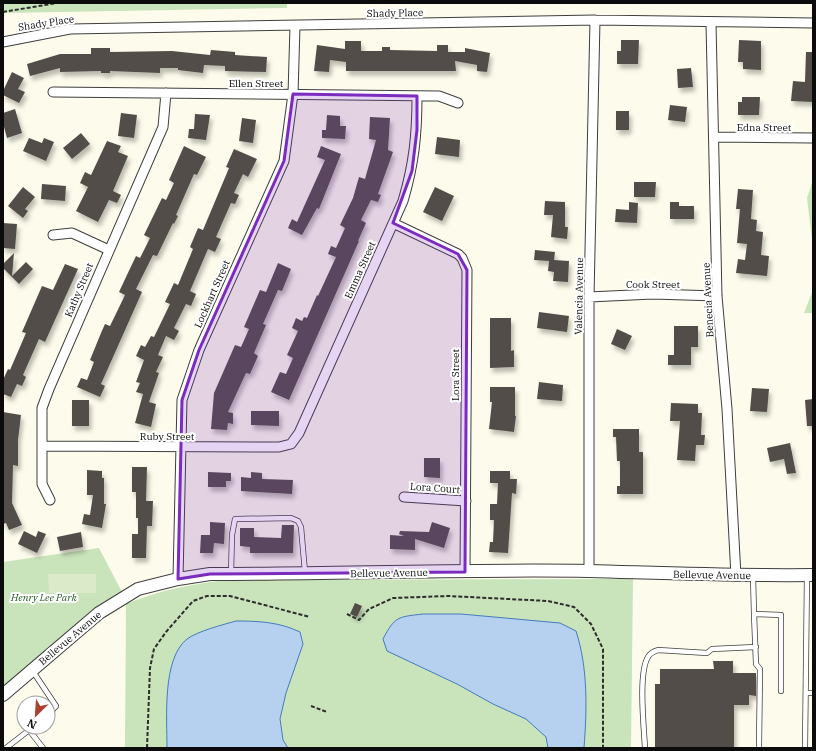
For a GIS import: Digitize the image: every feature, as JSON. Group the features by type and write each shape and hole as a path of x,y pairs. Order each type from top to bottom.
{"street":[{"name":"Shady Place","path":"3,42 70,29 595,20 813,23"},
{"name":"Valencia Avenue","path":"589,572 589,297 595,20"},
{"name":"Benecia Avenue","path":"711,22 717,296 727,410 736,576"},
{"name":"Lockhart Street","path":"178,578 182,400 192,366 284,161 292,94 295,26"},
{"name":"Ellen Street","path":"53,92 439,96 458,103"},
{"name":"Kathy Street","path":"50,500 42,484 42,408 49,388 163,127 166,94"},
{"name":"Emma Street","path":"291,444 299,433 403,201 412,171 417,130 417,96"},
{"name":"Edna Street","path":"714,138 813,138"},
{"name":"Lora Street","path":"393,223 458,254 466,265 465,572"},
{"path":"53,235 72,233 109,250"},
{"name":"Cook Street","path":"589,297 653,294 717,296"},
{"name":"Ruby Street","path":"42,446 181,448 278,447 291,444"},
{"name":"Lora Court","path":"404,497 466,501"},
{"name":"Bellevue Avenue","path":"3,695 99,613 138,589 178,578 210,574 465,572 589,572 736,576 810,575"}],"lane":[{"path":"231,574 232,535 235,519 291,518 298,521 301,527 305,574"},
{"path":"805,748 810,575"},
{"path":"753,576 756,664 760,669 760,748"},
{"path":"754,614 781,615 781,691"},
{"path":"645,748 643,678 647,659 652,652 658,650 707,653 712,649 756,647"},
{"path":"32,670 49,695"},
{"path":"806,693 813,693"},
{"path":"6,748 22,735"},
{"path":"35,735 43,748"}],"path":[{"path":"3,12 57,3"},
{"path":"147,748 150,668 154,649 166,632 193,601 207,596 230,596 310,617"},
{"path":"347,614 359,620 369,609 393,598 448,596 548,601 574,607 592,624 603,649 603,748"},
{"path":"311,706 327,712"}],"highlighted area":[{"path":"293,94 417,96 417,130 412,171 393,223 458,254 467,270 465,572 210,574 178,579 182,400 199,350 284,161"}],"green space":[{"path":"3,3 287,3 287,8 3,13"},
{"path":"813,180 813,248 807,198"},
{"path":"813,290 813,313 804,313"},
{"name":"Henry Lee Park","path":"99,548 122,592 102,603 3,687 3,562"},
{"path":"48,574 96,574 96,593 49,593"},
{"path":"633,579 631,748 125,748 126,604 163,591 201,583 228,580"}],"water":[{"path":"423,614 461,614 560,623 576,631 585,674 586,718 584,748 548,748 546,737 526,719 387,651 383,639 394,622 403,617"},
{"path":"236,621 269,623 284,626 300,632 303,644 286,693 280,719 283,740 288,748 167,748 168,690 173,660 179,648 187,639 197,633"}],"building":[{"path":"621,40 639,40 638,64 617,64 617,51 621,51"},
{"path":"739,40 761,41 761,70 743,69 743,62 738,62"},
{"path":"345,41 361,41 361,51 382,51 382,47 390,47 390,50 437,51 437,45 448,45 448,52 465,52 465,48 490,53 487,72 477,71 477,65 455,61 456,71 346,71 346,62 330,60 329,72 314,71 317,45 345,49"},
{"path":"91,48 110,48 110,52 172,51 210,55 211,50 235,52 235,55 267,57 266,72 225,71 225,66 204,65 203,73 178,70 178,68 160,68 160,73 110,71 110,73 101,73 101,71 60,72 60,68 30,76 27,64 60,54 91,54"},
{"path":"806,52 813,52 813,102 791,101 793,81 805,82"},
{"path":"691,68 693,87 678,88 677,69"},
{"path":"12,72 24,78 18,89 25,92 19,103 3,95 3,91"},
{"path":"742,97 760,97 759,115 738,115 738,102 742,102"},
{"path":"670,105 687,107 685,122 668,120"},
{"path":"15,109 22,133 7,138 3,123 3,113"},
{"path":"616,111 629,111 629,130 616,130"},
{"path":"121,113 137,115 134,138 118,136"},
{"path":"195,114 210,115 206,140 188,138 189,129 194,129"},
{"path":"327,115 340,116 340,126 346,126 345,139 322,138 322,130 326,130"},
{"path":"370,117 390,118 388,150 393,152 378,194 381,195 378,202 371,200 361,220 366,223 359,241 289,400 271,392 280,372 286,374 293,358 287,355 298,331 292,328 296,318 302,321 304,317 307,318 317,295 318,296 336,257 328,254 331,246 336,248 345,228 340,225 353,198 359,177 365,179 376,140 369,139"},
{"path":"242,118 256,120 253,143 239,141"},
{"path":"81,133 90,144 72,159 63,148"},
{"path":"437,137 460,140 459,157 435,154"},
{"path":"29,138 42,143 44,138 54,142 46,161 23,151"},
{"path":"107,141 121,146 118,152 128,156 113,191 121,195 117,203 109,200 98,222 76,211 88,187 80,183 85,172 91,175"},
{"path":"184,146 206,157 197,175 194,174 176,215 178,216 174,224 173,223 157,256 153,255 136,289 142,292 101,384 105,386 100,397 77,387 81,378 87,380 94,362 90,360 105,324 110,326 125,295 119,292 136,256 140,258 150,238 144,235 162,198 166,200 174,183 169,180"},
{"path":"321,146 341,154 319,209 317,208 302,235 288,228 292,219 297,222 325,160 317,157"},
{"path":"234,149 257,159 248,177 243,174 234,193 239,195 235,204 231,203 216,237 221,239 215,252 208,249 190,291 196,294 191,306 186,304 174,328 179,331 174,340 166,336 158,355 163,357 156,372 159,373 149,402 156,404 151,427 135,423 143,394 136,392 140,383 136,382 144,360 136,356 141,345 145,347 151,336 154,337 170,304 165,302 174,283 178,285 193,249 190,247 198,228 203,230 229,168 226,167"},
{"path":"634,182 656,182 655,197 634,197"},
{"path":"42,184 66,186 65,201 41,199"},
{"path":"23,187 35,197 25,209 28,211 23,218 8,206"},
{"path":"435,187 454,196 442,221 423,212"},
{"path":"738,189 753,190 751,219 757,220 756,231 763,232 761,255 769,256 767,276 736,273 738,259 745,260 747,244 737,243 740,209 736,209"},
{"path":"545,201 565,202 565,227 568,227 567,239 551,237 553,215 544,215"},
{"path":"629,202 638,203 637,223 615,222 616,209 629,210"},
{"path":"670,202 679,202 679,206 694,206 694,219 670,219"},
{"path":"3,223 17,224 15,249 3,248"},
{"path":"535,250 555,252 554,260 569,261 568,282 553,281 554,272 548,271 549,261 534,260"},
{"path":"14,253 12,276 26,262 33,269 19,284 3,268 3,264"},
{"path":"278,263 291,269 282,291 278,290 263,324 266,325 254,353 258,356 250,374 246,373 228,412 233,413 233,424 228,423 227,430 211,429 214,393 235,345 241,347 249,329 244,327 260,290 266,292"},
{"path":"65,264 78,269 45,342 39,339 23,375 26,377 22,386 17,384 11,397 3,394 3,380 8,369 10,370 26,333 22,332 42,286 53,290"},
{"path":"539,312 569,316 567,332 537,328"},
{"path":"490,318 511,318 511,351 514,350 514,367 490,368"},
{"path":"674,326 698,326 698,347 691,347 691,365 668,365 668,355 674,355"},
{"path":"617,329 632,336 625,350 611,344"},
{"path":"539,382 563,385 562,401 537,399"},
{"path":"490,387 515,387 516,416 514,432 489,429 492,402 490,402"},
{"path":"752,388 769,389 767,412 750,411"},
{"path":"813,399 813,426 807,426 805,400"},
{"path":"72,400 89,400 89,426 72,426"},
{"path":"671,403 698,404 698,413 702,413 701,435 705,435 704,445 696,445 695,461 677,460 680,421 670,421"},
{"path":"251,411 279,411 279,426 251,425"},
{"path":"3,412 21,415 18,440 18,466 13,465 12,503 22,525 9,530 6,523 3,524"},
{"path":"613,429 639,429 639,452 643,452 643,494 617,494 617,486 620,486 620,461 617,461 616,437 613,437"},
{"path":"790,443 796,473 787,474 784,459 770,462 767,448"},
{"path":"424,458 440,458 440,478 424,477"},
{"path":"132,467 147,467 146,501 153,501 152,526 147,526 146,558 132,558 132,534 138,534 138,518 136,518 136,492 132,492"},
{"path":"87,470 102,471 102,478 104,478 104,504 106,504 102,528 82,524 84,514 90,515 93,495 87,495"},
{"path":"490,471 510,471 510,479 517,479 516,494 512,493 508,553 489,552 490,542 493,542 494,520 490,520 490,504 497,504 498,483 490,483"},
{"path":"208,472 231,473 231,481 226,481 226,487 208,487"},
{"path":"251,472 262,473 262,479 293,480 292,494 241,491 241,477 251,478"},
{"path":"210,522 225,523 224,544 214,543 213,553 200,553 201,535 210,535"},
{"path":"432,522 450,528 444,548 415,539 415,550 390,549 390,535 404,536 399,534 400,531 429,532"},
{"path":"282,525 294,525 293,553 250,553 250,547 240,546 240,528 254,528 254,537 281,538"},
{"path":"24,531 36,537 38,531 46,534 37,553 18,544"},
{"path":"81,532 83,547 60,551 57,537"},
{"path":"355,603 362,606 357,617 350,614"},
{"path":"713,661 733,661 733,673 756,673 756,696 749,695 749,705 734,705 734,748 655,748 655,684 660,684 660,669 714,669"}]}
